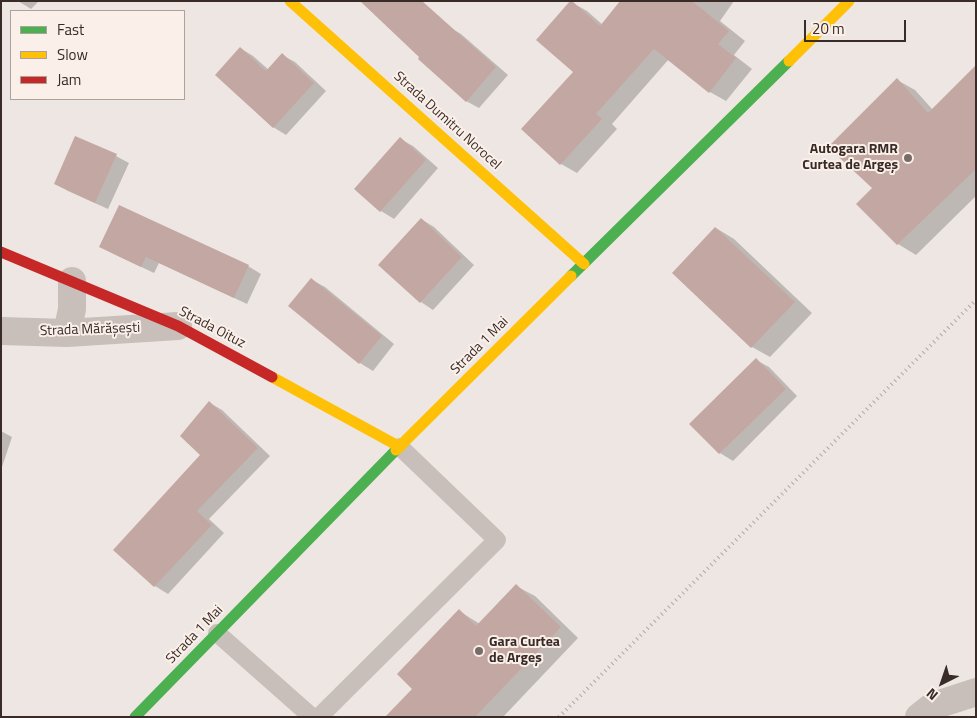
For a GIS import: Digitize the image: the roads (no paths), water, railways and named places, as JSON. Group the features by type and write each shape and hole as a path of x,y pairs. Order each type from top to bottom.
{"main road":[{"name":"Strada Dumitru Norocel","path":"290,1 584,264"},
{"name":"Strada 1 Mai","path":"135,717 400,447 849,1"},
{"name":"Strada Oituz","path":"1,252 178,326 400,447"}],"street":[{"path":"67,333 72,309 72,281"},
{"name":"Strada Mărășești","path":"1,331 67,333 178,326"},
{"path":"919,717 933,706 976,692"}],"lane":[{"path":"319,717 497,540 400,447"},
{"path":"217,633 312,717"}],"railway":[{"path":"559,717 976,300"}],"place":[{"name":"Autogara RMR Curtea de Argeș","path":"908,158"},
{"name":"Gara Curtea de Argeș","path":"479,651"}]}
